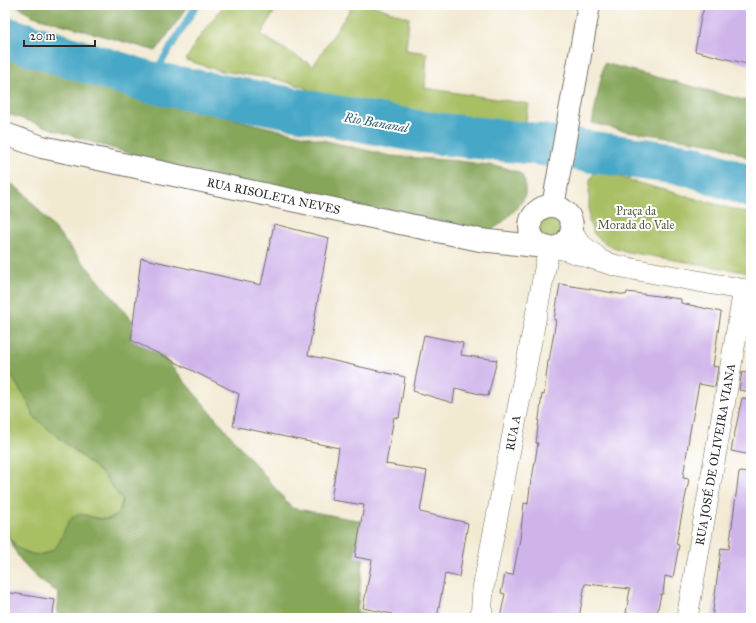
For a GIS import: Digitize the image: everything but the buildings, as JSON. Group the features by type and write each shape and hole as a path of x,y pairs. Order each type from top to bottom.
{"main road":[{"path":"480,240 503,238 524,230 530,225 535,213 554,201 589,5"},
{"name":"RUA RISOLETA NEVES","path":"5,134 42,147 480,240 550,247"},
{"path":"5,147 42,147"},
{"path":"530,225 531,233 535,240 550,247 566,241 572,231 571,221 568,215 554,201"}],"street":[{"name":"RUA RISOLETA NEVES","path":"572,231 580,244 586,250 617,266"},
{"name":"RUA RISOLETA NEVES","path":"550,247 617,266 747,291"},
{"name":"RUA A","path":"481,618 483,588 550,247"},
{"name":"RUA JOSÉ DE OLIVEIRA VIANA","path":"687,618 747,291"}],"green space":[{"path":"16,5 189,5 156,51 33,16"},
{"path":"224,5 278,5 261,35 313,66 353,5 372,5 409,18 406,50 427,53 425,88 529,104 525,125 518,131 508,132 440,122 367,118 340,109 319,95 301,86 276,79 221,71 186,60 198,39"},
{"path":"5,53 61,68 150,98 391,156 459,161 502,167 518,172 522,175 525,183 525,195 517,208 502,223 486,232 179,168 91,142 5,113"},
{"path":"604,63 751,102 751,159 720,145 621,130 592,123"},
{"name":"Praça da Morada do Vale","path":"594,173 609,173 635,182 751,214 751,273 628,252 608,245 597,237 589,222 590,180"},
{"path":"5,179 25,194 292,508 368,522 357,612 402,618 57,618 59,592 51,588 29,570 17,555 9,538 17,547 25,552 35,554 46,553 55,548 58,544 69,520 72,517 80,514 100,519 110,519 120,511 122,500 104,475 34,417 28,402 5,366"},
{"path":"548,209 561,212 567,218 568,229 563,240 536,237 533,228 534,220 539,213"},
{"path":"5,366 28,402 34,417 104,475 122,500 121,507 114,516 105,519 86,515 63,535 58,546 45,554 35,555 19,549 9,538 5,523"}],"waterway":[{"path":"149,82 197,5"},
{"name":"Rio Bananal","path":"5,37 149,82 422,132 528,143 693,166 751,187"}]}
